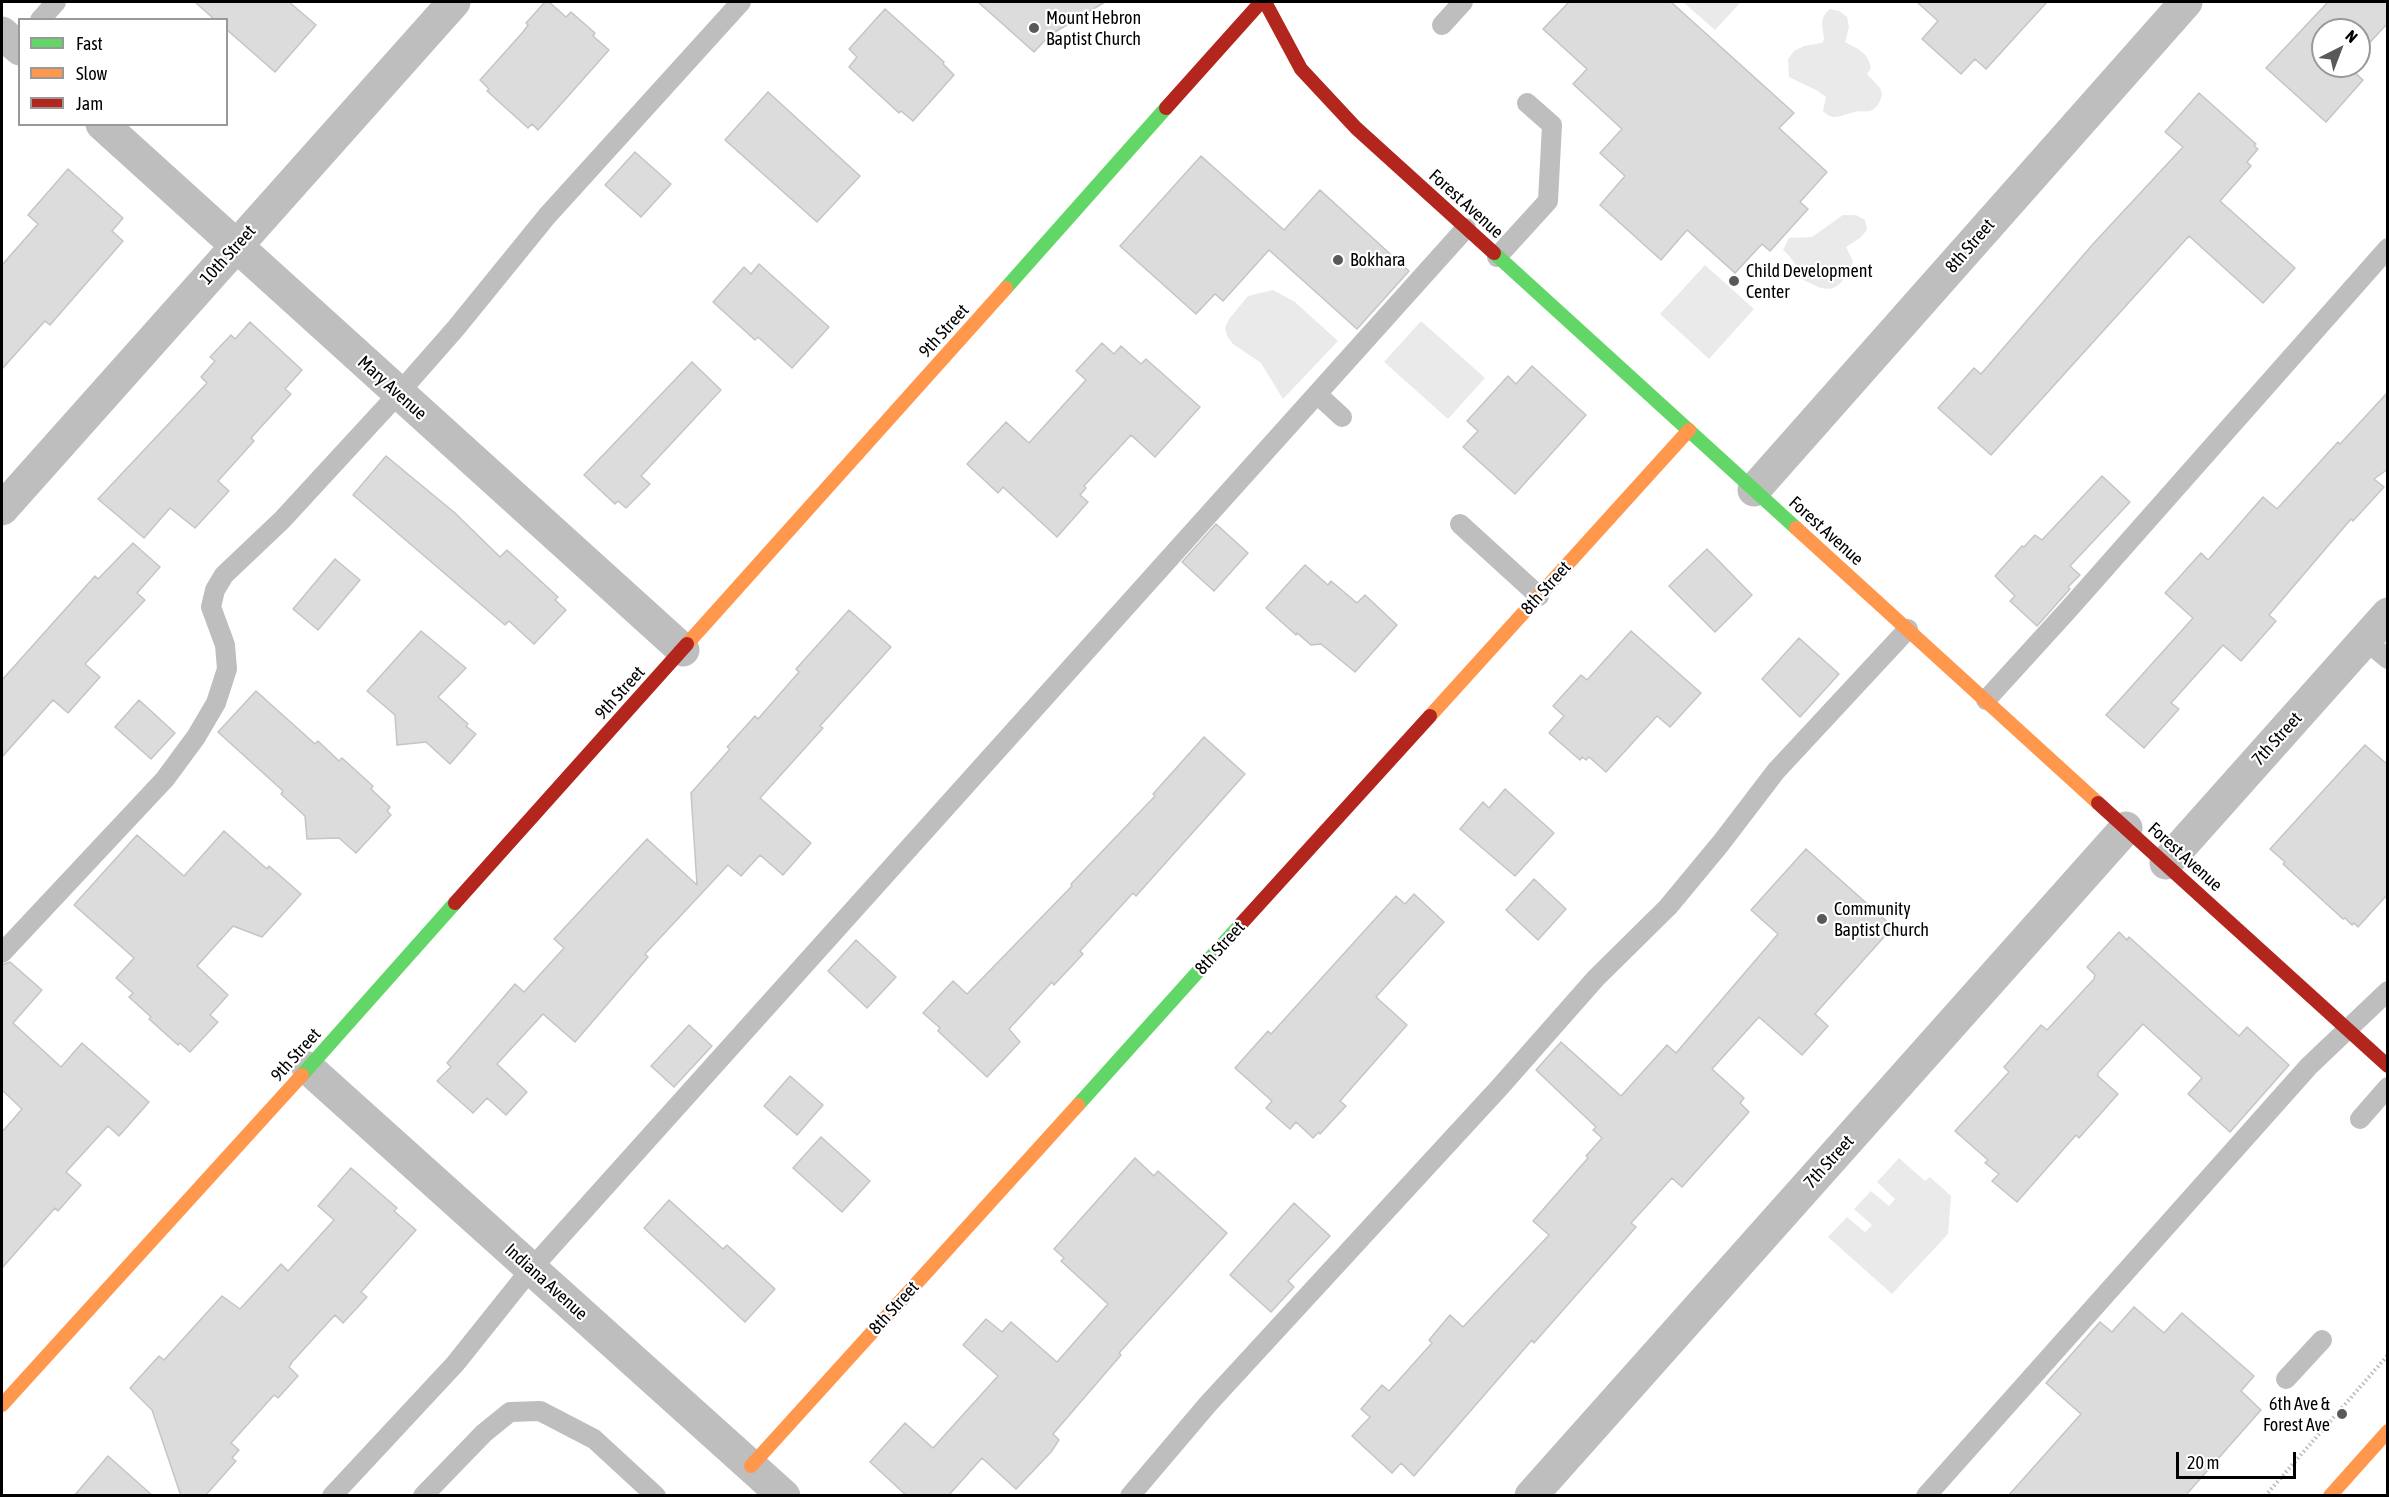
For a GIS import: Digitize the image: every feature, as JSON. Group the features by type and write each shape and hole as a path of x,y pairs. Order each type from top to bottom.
{"street":[{"name":"10th Street","path":"2,508 454,2"},
{"name":"Forest Avenue","path":"1263,2 1300,69 1356,128 2388,1066"},
{"name":"9th Street","path":"2,1405 308,1068 1263,2"},
{"name":"8th Street","path":"1754,490 2186,2"},
{"name":"Mary Avenue","path":"104,126 683,650"},
{"name":"8th Street","path":"751,1466 1689,430"},
{"name":"7th Street","path":"2166,863 2376,649 2388,614"},
{"name":"7th Street","path":"1531,1496 2126,828"},
{"name":"Indiana Avenue","path":"308,1068 784,1496"},
{"path":"2330,1496 2388,1431"}],"lane":[{"path":"42,18 56,2"},
{"path":"2,953 165,779 196,737 216,703 227,669 225,645 211,607 215,590 224,575 282,520 399,393 456,328 547,216 741,2"},
{"path":"1442,25 1463,2"},
{"path":"1497,257 1548,201 1552,125 1527,103"},
{"path":"332,1496 455,1364 531,1269 1466,228"},
{"path":"1986,700 2388,248"},
{"path":"1317,394 1342,417"},
{"path":"1460,524 1539,596"},
{"path":"1130,1496 1208,1404 1499,1088 1596,978 1668,906 1721,843 1776,771 1908,629"},
{"path":"1926,1496 2309,1066 2388,991"},
{"path":"2360,1119 2388,1088"},
{"path":"2286,1379 2322,1340"},
{"path":"423,1496 484,1433 510,1412 540,1411 594,1439 656,1496"}],"path":[{"path":"2265,1496 2388,1355"}],"shaded area":[{"path":"1683,2 1741,2 1715,30"},
{"path":"1830,9 1839,11 1847,17 1849,27 1845,42 1865,55 1871,68 1867,74 1880,88 1882,94 1880,101 1870,111 1856,111 1838,117 1830,116 1823,111 1826,97 1789,77 1788,59 1794,51 1824,40 1822,20"},
{"path":"1843,215 1856,215 1865,220 1867,230 1860,238 1846,247 1853,261 1842,281 1833,288 1820,288 1799,277 1799,267 1783,250 1789,238 1812,237"},
{"path":"1705,265 1754,309 1709,359 1660,314"},
{"path":"1273,290 1295,302 1338,341 1283,399 1261,363 1233,344 1225,328 1229,319 1248,296"},
{"path":"1421,321 1485,378 1448,419 1384,362"},
{"path":"1899,1158 1925,1181 1930,1177 1951,1196 1948,1234 1892,1294 1828,1237 1847,1217 1865,1232 1872,1225 1854,1209 1871,1191 1889,1206 1895,1199 1877,1182"}],"building":[{"path":"195,2 289,2 316,25 275,72 228,31 228,18 213,18"},
{"path":"545,2 549,2 566,17 571,12 595,33 593,36 609,50 538,130 532,124 528,128 487,91 489,89 480,80 523,32 528,25 526,23"},
{"name":"Mount Hebron Baptist Church","path":"978,2 1105,2 1050,35 1034,52"},
{"path":"1569,2 1671,2 1794,113 1779,128 1827,172 1800,202 1808,209 1770,251 1762,244 1735,273 1687,230 1661,260 1600,205 1625,176 1600,153 1622,129 1573,84 1587,69 1543,29"},
{"path":"1917,2 2047,2 1986,69 1975,59 1961,74 1922,39 1938,21"},
{"path":"2328,2 2388,2 2388,23 2371,41 2371,18 2313,18"},
{"path":"885,9 944,62 943,64 954,75 913,121 901,111 899,113 849,67 857,57 849,49"},
{"path":"2311,20 2311,78 2361,78 2363,80 2326,122 2266,68"},
{"path":"768,92 860,176 817,222 725,140"},
{"path":"2199,93 2256,144 2254,146 2258,149 2247,162 2251,166 2220,201 2295,268 2263,303 2189,236 1991,455 1938,408 1974,368 1981,374 2093,244 2183,147 2165,132"},
{"path":"635,152 671,184 641,217 605,185"},
{"path":"1201,156 1284,230 1320,190 1409,271 1357,329 1269,250 1223,301 1215,294 1196,314 1120,246"},
{"path":"68,169 123,218 112,231 123,241 50,325 45,321 2,369 2,265 38,224 28,215"},
{"path":"759,264 829,327 792,368 758,337 755,340 713,302 744,267 751,274"},
{"path":"250,322 302,370 285,389 291,394 251,438 254,441 218,481 229,491 195,528 170,508 144,538 98,499 207,383 201,377 215,361 210,357 231,335 235,339"},
{"path":"1102,343 1114,354 1121,346 1141,364 1146,359 1200,407 1155,457 1131,435 1084,486 1086,488 1080,495 1088,502 1057,537 1003,487 998,493 967,464 1006,422 1029,443 1086,380 1076,371"},
{"path":"692,362 721,390 641,476 650,484 626,508 618,501 615,504 584,475"},
{"path":"1532,366 1586,415 1515,494 1463,447 1478,431 1467,421 1508,376 1516,384"},
{"path":"2388,392 2388,469 2374,479 2384,487 2353,521 2351,519 2269,615 2276,621 2241,661 2223,645 2171,703 2179,709 2144,748 2106,715 2193,618 2165,593 2201,553 2208,560 2263,497 2277,509 2338,442 2340,444"},
{"path":"386,456 455,513 500,557 507,550 558,597 555,600 566,610 534,644 509,621 505,625 353,495"},
{"path":"2102,476 2130,502 2070,566 2080,575 2037,626 2010,601 2015,596 1995,576 2035,535 2042,540"},
{"path":"1216,524 1248,553 1214,591 1182,562"},
{"path":"133,543 160,567 137,593 145,600 85,664 100,677 68,713 53,700 2,757 2,680 95,576 98,579"},
{"path":"1707,549 1752,595 1715,632 1669,586"},
{"path":"335,559 360,580 318,630 293,609"},
{"path":"1305,565 1328,585 1331,581 1357,603 1365,595 1397,625 1355,672 1321,644 1311,645 1297,633 1296,635 1266,608"},
{"path":"849,610 891,647 820,726 823,728 760,798 811,843 783,875 760,855 741,876 728,865 645,954 648,957 575,1042 543,1014 497,1064 527,1092 506,1115 487,1098 473,1113 437,1081 451,1067 447,1063 515,984 524,992 564,948 554,939 647,839 697,885 691,793 730,749 727,747 755,716 758,719 799,672 796,669"},
{"path":"421,631 466,668 438,697 476,734 450,764 426,742 397,745 395,715 367,691"},
{"path":"1631,631 1701,693 1670,727 1657,716 1606,772 1589,757 1586,760 1582,757 1580,760 1549,733 1564,716 1553,706 1581,675 1587,680"},
{"path":"1799,638 1839,674 1800,717 1762,679"},
{"path":"256,691 315,744 318,741 339,761 342,758 373,786 371,789 390,807 387,811 391,815 356,853 339,838 307,839 305,816 281,794 283,791 218,732"},
{"path":"139,700 175,733 151,759 115,727"},
{"path":"1204,737 1245,774 1136,896 1133,893 1080,951 1083,954 1054,985 1052,982 1009,1029 1020,1042 987,1077 938,1031 940,1028 923,1013 953,981 967,994 1155,796 1153,794"},
{"path":"2365,745 2388,765 2387,895 2358,927 2345,918 2343,919 2283,864 2285,862 2270,849"},
{"path":"1505,789 1554,833 1515,876 1460,829 1483,802 1489,808"},
{"path":"224,831 267,869 269,866 301,894 262,937 233,926 197,966 228,995 210,1015 218,1022 190,1052 180,1043 178,1045 149,1019 151,1017 129,997 133,993 116,978 134,958 74,905 137,835 184,876"},
{"path":"1806,849 1893,927 1815,1014 1828,1026 1802,1055 1759,1017 1712,1069 1744,1098 1740,1103 1749,1112 1682,1187 1672,1178 1631,1223 1636,1227 1534,1343 1532,1340 1414,1476 1401,1463 1392,1473 1352,1436 1370,1417 1361,1409 1382,1385 1389,1391 1432,1343 1429,1340 1450,1315 1463,1327 1549,1235 1533,1221 1588,1158 1586,1156 1602,1138 1593,1130 1596,1127 1536,1070 1561,1042 1621,1096 1667,1045 1676,1053 1778,934 1751,910"},
{"path":"1534,879 1566,909 1538,940 1506,910"},
{"path":"1414,894 1444,922 1376,997 1407,1025 1340,1101 1346,1106 1320,1134 1319,1132 1313,1138 1296,1122 1290,1129 1266,1108 1272,1101 1235,1068 1268,1031 1271,1034 1396,896 1405,904"},
{"path":"2119,932 2127,940 2129,937 2239,1036 2247,1027 2289,1065 2230,1132 2188,1094 2202,1078 2143,1024 2098,1073 2098,1076 2118,1094 2079,1138 2076,1135 2017,1202 1992,1181 1999,1174 1985,1163 1988,1160 1955,1131 2009,1072 2004,1067 2041,1025 2047,1030 2094,979 2095,975 2087,967"},
{"path":"856,940 896,977 867,1008 828,971"},
{"path":"10,962 42,990 13,1023 61,1067 82,1043 149,1102 119,1136 108,1126 66,1172 81,1185 58,1211 55,1208 2,1268 2,1132 22,1109 2,1090 2,965"},
{"path":"689,1025 712,1046 674,1087 651,1066"},
{"path":"790,1076 823,1105 797,1135 764,1106"},
{"path":"821,1137 870,1181 842,1212 793,1168"},
{"path":"1135,1158 1154,1176 1158,1171 1227,1233 1119,1353 1121,1355 1053,1434 1059,1440 1051,1452 1016,1489 982,1458 948,1496 907,1496 870,1462 905,1423 933,1448 998,1376 963,1345 986,1319 1002,1332 1011,1322 1057,1362 1108,1304 1061,1261 1064,1258 1054,1249"},
{"path":"351,1168 397,1208 394,1211 416,1230 361,1292 367,1297 343,1323 335,1315 292,1362 289,1367 298,1376 278,1398 274,1395 231,1443 239,1450 232,1458 236,1461 205,1496 181,1496 152,1410 130,1388 159,1356 164,1360 222,1296 240,1309 281,1264 288,1271 334,1220 318,1206"},
{"path":"669,1200 723,1249 727,1245 775,1289 745,1322 644,1228"},
{"path":"1294,1203 1330,1236 1288,1281 1294,1287 1271,1312 1230,1275"},
{"path":"2134,1307 2164,1333 2182,1313 2254,1376 2241,1391 2261,1410 2185,1496 2008,1496 2081,1414 2046,1383 2100,1322 2112,1332"},
{"path":"108,1456 153,1496 74,1496"}],"traffic: fast":[{"path":"1006,288 1166,108"},
{"path":"1494,253 1796,528"},
{"path":"302,1075 455,903"},
{"path":"1078,1105 1240,925"}],"traffic: slow":[{"path":"687,644 1006,288"},
{"path":"1430,716 1689,430"},
{"path":"1796,528 2098,803"},
{"path":"2,1405 302,1075"},
{"path":"751,1466 1078,1105"},
{"path":"2330,1496 2388,1431"}],"traffic: jam":[{"path":"1166,108 1261,2"},
{"path":"1265,2 1301,69 1356,128 1494,253"},
{"path":"455,903 687,644"},
{"path":"1240,925 1430,716"},
{"path":"2098,803 2388,1066"}],"place":[{"name":"Mount Hebron Baptist Church","path":"1034,28"},
{"name":"Bokhara","path":"1338,260"},
{"name":"Child Development Center","path":"1734,281"},
{"name":"Community Baptist Church","path":"1822,919"},
{"name":"6th Ave & Forest Ave","path":"2342,1414"}]}
